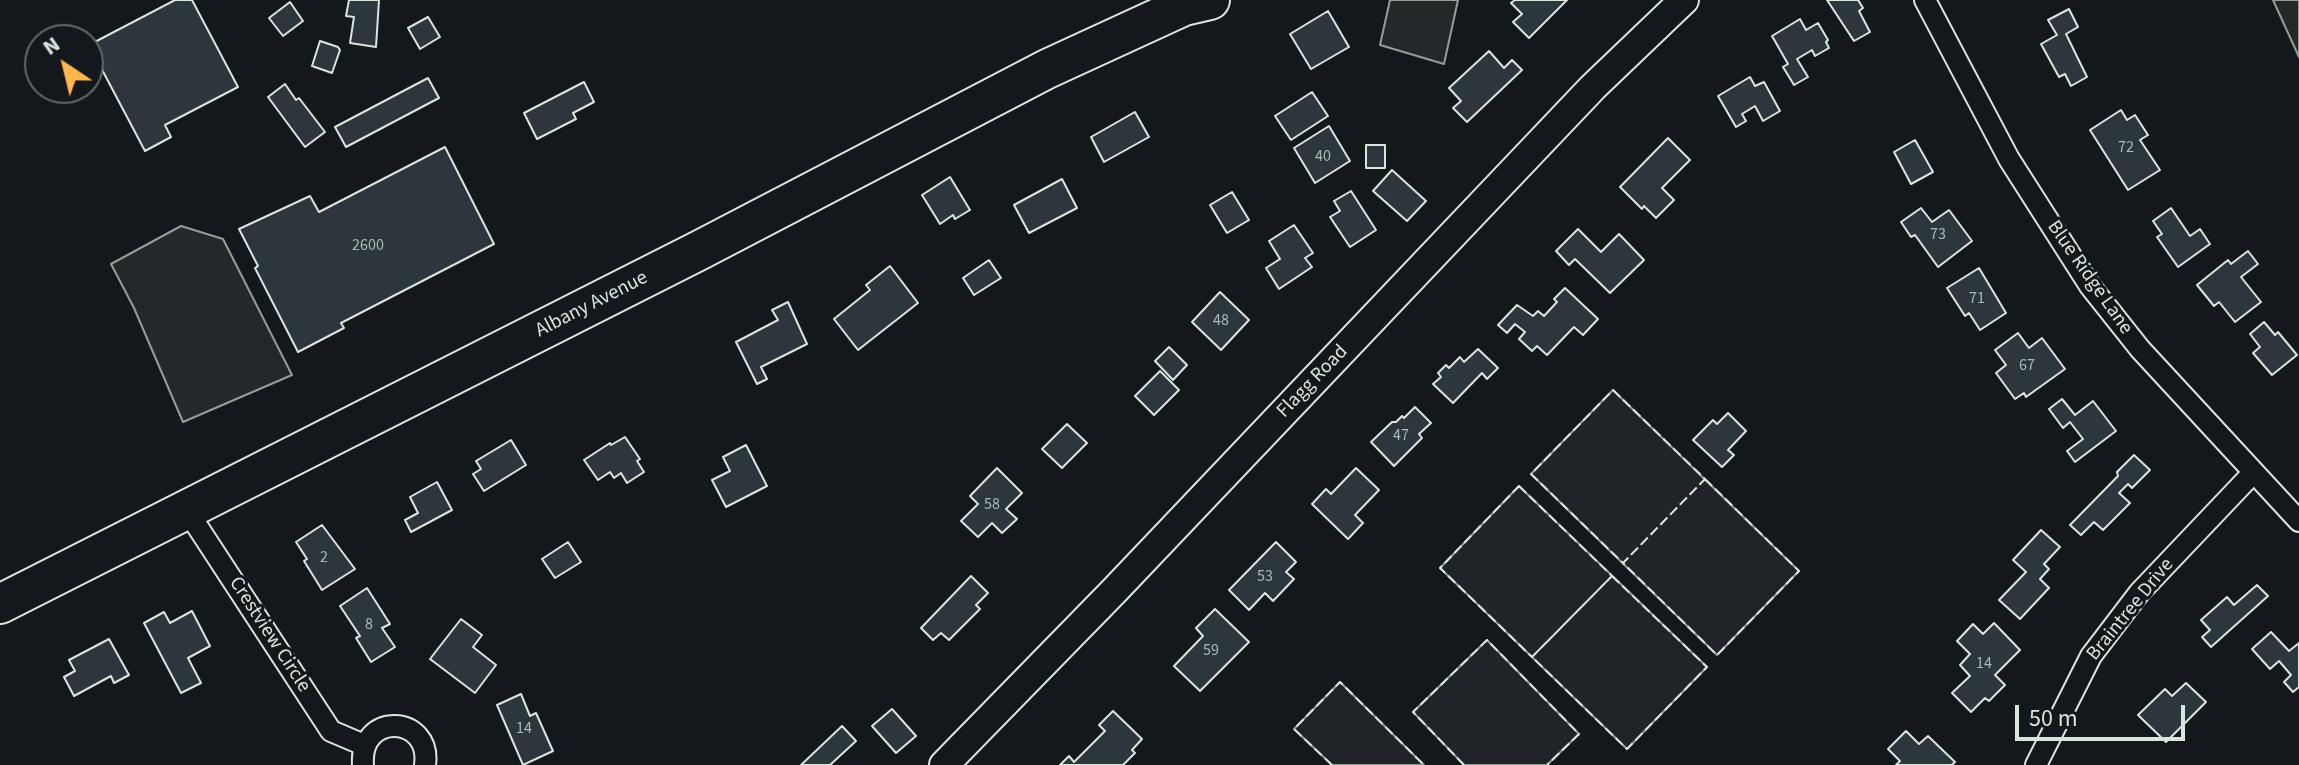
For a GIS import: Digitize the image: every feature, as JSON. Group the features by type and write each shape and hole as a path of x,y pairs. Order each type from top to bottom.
{"highway":[{"name":"Albany Avenue","path":"0,604 700,250 1047,69 1192,2"}],"street":[{"name":"Flagg Road","path":"944,765 1114,591 1593,87 1684,0"},
{"name":"Blue Ridge Lane","path":"1925,0 2009,159 2090,286 2140,349 2299,521"},
{"name":"Braintree Drive","path":"2036,765 2091,656 2139,593 2253,473"},
{"name":"Crestview Circle","path":"186,509 331,731 364,755 370,736 387,726 408,728 422,742 426,752 425,765"}],"shaded area":[{"path":"1390,0 1458,0 1444,64 1380,45"},
{"path":"2273,0 2299,0 2299,57"},
{"path":"181,226 223,239 292,375 183,422 134,308 111,264"},
{"path":"1613,390 1799,571 1717,655 1531,474"},
{"path":"1519,486 1707,667 1627,749 1440,568"},
{"path":"1487,640 1579,734 1547,765 1464,765 1413,712"},
{"path":"1340,682 1424,765 1332,765 1294,729"}],"building":[{"path":"175,0 192,0 238,87 165,125 171,137 145,151 104,73 104,37"},
{"path":"349,0 379,0 376,47 350,43 354,17 346,16"},
{"path":"1515,0 1567,0 1529,38 1513,22 1522,14 1511,3"},
{"path":"1827,0 1858,0 1863,8 1859,11 1870,32 1854,41"},
{"path":"290,2 303,21 283,36 269,18"},
{"path":"2069,9 2078,27 2066,34 2087,77 2071,86 2065,74 2059,77 2041,44 2057,35 2048,20"},
{"path":"1328,11 1349,47 1311,69 1290,34"},
{"path":"428,17 440,37 420,49 408,28"},
{"path":"1800,19 1806,30 1818,23 1829,48 1815,56 1812,50 1797,59 1808,77 1794,85 1783,67 1788,64 1772,36"},
{"path":"320,41 340,50 332,73 312,66"},
{"path":"1489,51 1504,68 1512,60 1522,70 1467,122 1453,108 1461,101 1449,88"},
{"path":"1750,77 1755,86 1764,82 1780,111 1763,121 1755,106 1742,114 1746,121 1736,127 1718,96"},
{"path":"428,78 439,98 346,147 335,127"},
{"path":"584,82 594,102 573,113 576,119 537,139 524,113"},
{"path":"285,84 325,132 305,147 268,97"},
{"path":"1312,92 1328,116 1291,140 1275,116"},
{"path":"2121,110 2127,120 2135,115 2148,135 2140,140 2160,170 2128,190 2090,130"},
{"path":"1135,112 1149,137 1104,162 1091,137"},
{"path":"1329,126 1350,161 1315,183 1294,148"},
{"path":"1668,138 1690,160 1662,188 1674,200 1656,218 1620,187"},
{"path":"1915,140 1933,172 1911,184 1894,152"},
{"path":"1366,145 1385,145 1385,168 1366,168"},
{"path":"445,147 494,244 341,323 344,328 298,352 255,268 258,266 239,229 310,196 319,212"},
{"path":"1392,170 1426,201 1407,221 1373,191"},
{"path":"950,177 970,210 955,219 953,215 940,224 922,195"},
{"path":"1062,179 1077,208 1029,233 1014,205"},
{"path":"1351,191 1376,230 1350,247 1330,217 1340,211 1334,201"},
{"path":"1232,192 1249,220 1227,233 1210,205"},
{"path":"1921,208 1932,222 1949,210 1972,241 1938,267 1915,235 1911,237 1901,222"},
{"path":"2171,208 2190,236 2200,229 2210,244 2178,267 2157,237 2162,234 2153,221"},
{"path":"1294,225 1313,253 1305,258 1312,267 1279,289 1266,268 1280,259 1269,241"},
{"path":"1578,229 1601,252 1619,234 1644,260 1610,293 1575,259 1569,265 1556,251"},
{"path":"2248,251 2258,264 2241,277 2261,302 2235,322 2219,302 2214,306 2197,285 2228,260 2231,264"},
{"path":"989,260 1001,278 974,295 963,278"},
{"path":"890,266 918,303 858,350 834,319 870,290 866,285"},
{"path":"1979,268 2006,313 1980,330 1969,313 1965,316 1947,288"},
{"path":"1565,288 1598,319 1583,335 1574,327 1547,355 1537,346 1532,351 1519,339 1525,332 1515,324 1507,333 1498,325 1517,305 1533,316 1538,311 1544,316"},
{"path":"1220,292 1249,320 1221,350 1192,322"},
{"path":"788,302 807,344 761,367 767,379 757,384 736,342 778,320 772,310"},
{"path":"2264,322 2275,335 2278,332 2297,355 2272,375 2253,353 2260,347 2250,334"},
{"path":"2018,333 2029,348 2042,338 2065,369 2026,397 2024,393 2015,399 1996,373 2006,365 1995,350"},
{"path":"1169,347 1187,365 1173,380 1155,361"},
{"path":"1478,349 1498,368 1487,379 1482,373 1453,403 1433,384 1441,377 1438,373 1446,365 1449,368 1460,357 1464,362"},
{"path":"1160,371 1179,390 1154,415 1135,396"},
{"path":"2062,399 2075,415 2093,401 2116,431 2075,462 2067,451 2083,439 2070,422 2063,428 2049,409"},
{"path":"1415,407 1431,423 1419,434 1422,438 1394,466 1371,442 1392,422 1402,416 1404,418"},
{"path":"1728,413 1746,431 1728,450 1734,455 1722,467 1693,440 1713,420 1717,424"},
{"path":"1067,424 1087,443 1062,468 1042,449"},
{"path":"625,437 640,459 637,461 644,472 627,483 621,473 614,478 610,472 598,480 584,460"},
{"path":"511,440 526,465 484,491 473,474 481,469 476,461"},
{"path":"746,445 767,486 726,507 712,480 730,471 723,457"},
{"path":"2134,455 2150,470 2132,488 2128,484 2119,493 2130,503 2103,530 2094,522 2081,535 2070,525"},
{"path":"997,468 1022,493 1006,509 1017,519 1002,533 992,523 978,537 961,521 978,504 970,496"},
{"path":"1356,468 1379,490 1355,515 1363,523 1348,539 1312,504 1326,489 1331,494"},
{"path":"437,482 452,510 411,532 405,520 418,513 410,497"},
{"path":"322,525 355,569 322,590 296,542"},
{"path":"2041,530 2060,547 2044,564 2049,569 2040,579 2049,588 2020,619 1999,600 2026,572 2013,560"},
{"path":"568,542 581,562 555,578 542,559"},
{"path":"1276,542 1296,562 1286,572 1294,579 1273,601 1265,593 1249,610 1229,590"},
{"path":"971,576 988,593 976,605 980,609 949,640 941,633 933,640 921,628"},
{"path":"2257,585 2268,596 2211,647 2202,637 2210,630 2201,620 2227,597 2234,605"},
{"path":"367,588 390,624 382,628 395,647 371,662 356,638 360,636 340,606"},
{"path":"1215,609 1249,642 1200,691 1174,666 1203,636 1196,628"},
{"path":"192,611 210,646 188,658 201,683 181,693 144,623 164,612 170,623"},
{"path":"461,619 482,635 473,647 496,665 475,693 430,659"},
{"path":"1994,623 2020,650 1995,675 2005,685 1989,701 1985,698 1971,712 1952,693 1970,676 1960,665 1970,654 1957,641 1973,624 1983,634"},
{"path":"2271,632 2289,651 2299,643 2299,687 2293,692 2284,682 2291,675 2279,661 2270,669 2252,649"},
{"path":"109,639 129,675 114,683 111,676 74,696 64,677 75,671 69,660"},
{"path":"2186,683 2206,702 2166,742 2138,715 2165,689 2172,696"},
{"path":"521,694 530,716 536,713 553,751 523,765 497,705"},
{"path":"892,709 916,736 896,753 872,726"},
{"path":"1113,711 1142,739 1132,750 1135,753 1123,765 1060,765 1069,756 1074,762 1105,731 1099,725"},
{"path":"842,726 856,741 830,765 801,765"},
{"path":"1906,731 1919,744 1928,736 1955,762 1952,765 1896,765 1900,761 1888,749"}],"fence":[{"path":"1613,390 1705,479 1623,563 1531,474 1613,390"},
{"path":"1705,479 1799,571 1717,655 1623,563 1705,479"},
{"path":"1519,486 1612,576 1532,657 1440,568 1519,486"},
{"path":"1612,576 1707,667 1627,749 1532,657 1612,576"},
{"path":"1464,765 1413,712 1487,640 1579,734 1547,765"},
{"path":"1332,765 1294,729 1340,682 1424,765"}]}
